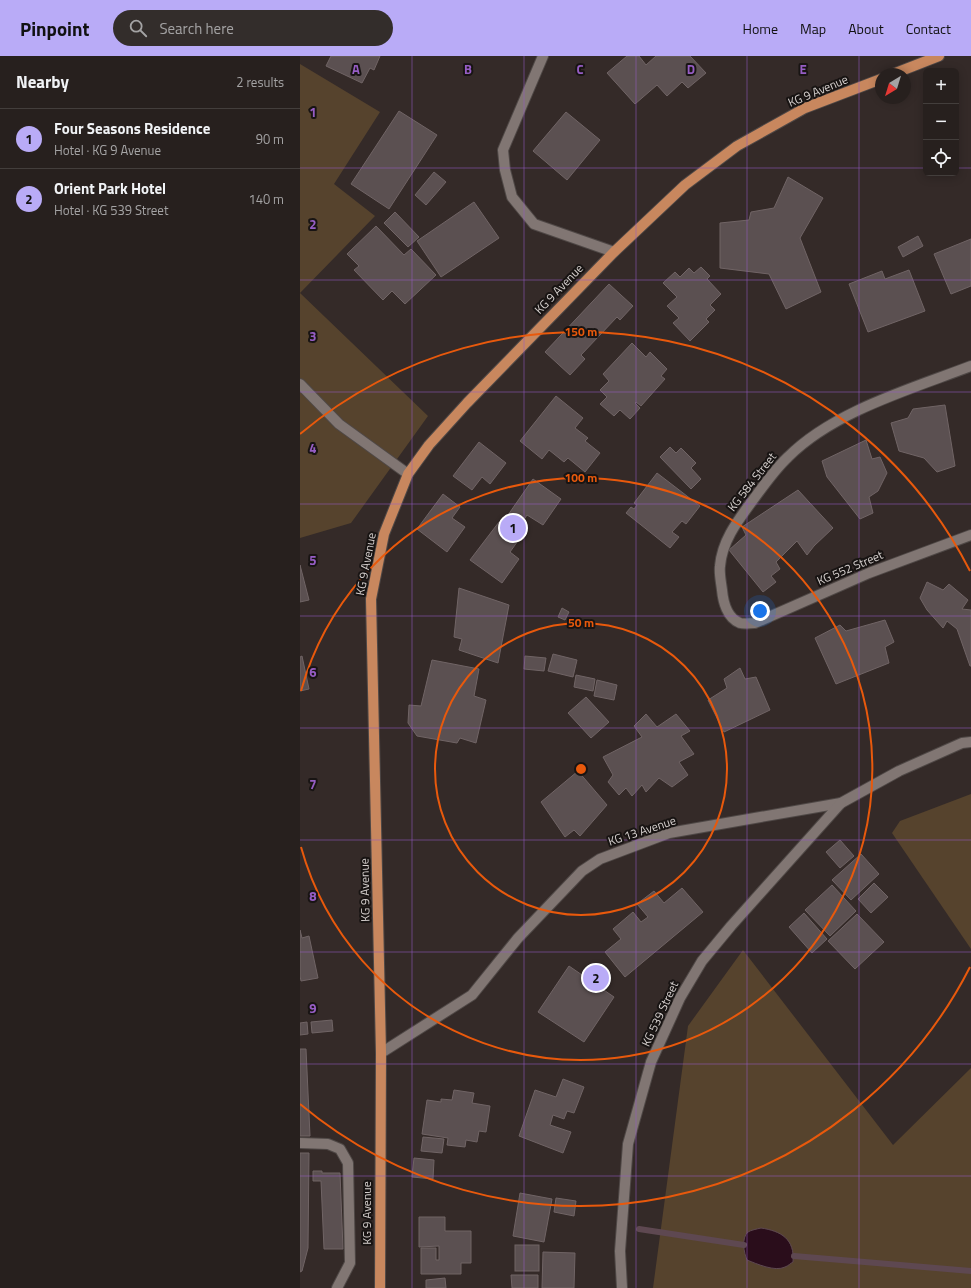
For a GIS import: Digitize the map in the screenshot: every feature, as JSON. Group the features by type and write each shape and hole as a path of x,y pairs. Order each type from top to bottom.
{"main road":[{"path":"908,68 939,56"},
{"name":"KG 9 Avenue","path":"380,1288 382,1053 371,599 384,534 408,474 430,445 467,403 614,252 685,185 736,146 806,108 875,81"}],"street":[{"path":"543,56 503,150 505,170 512,197 534,224 614,252"},
{"name":"KG 584 Street","path":"740,623 728,614 723,600 720,566 724,544 732,528 772,473 789,456 811,438 846,416 887,398 971,366"},
{"path":"300,384 339,424 408,474"},
{"name":"KG 552 Street","path":"740,623 755,623 869,573 971,535"},
{"name":"KG 13 Avenue","path":"382,1053 472,995 518,938 582,870 600,858 669,833 841,803 899,770 962,743 971,742"},
{"name":"KG 539 Street","path":"622,1288 620,1251 628,1144 652,1062 680,998 702,961 841,803"},
{"path":"300,1143 328,1144 340,1149 348,1164 350,1263 337,1288"}],"shaded area":[{"path":"300,64 380,112 334,184 375,216 300,293"},
{"path":"300,293 428,416 351,523 300,538"},
{"path":"971,794 971,949 892,833 900,821"},
{"path":"743,950 893,1145 971,1068 971,1288 653,1288 688,1026"},
{"path":"761,1228 775,1231 789,1242 792,1247 793,1262 785,1267 776,1269 747,1260 744,1238 749,1231"}],"building":[{"path":"331,56 380,56 374,70 370,68 362,83 326,66"},
{"path":"627,56 639,56 646,65 656,56 690,56 706,73 688,88 682,82 667,96 657,85 635,104 607,73"},
{"path":"399,111 437,135 389,209 351,184"},
{"path":"566,112 600,140 567,180 533,151"},
{"path":"434,172 446,182 426,205 415,195"},
{"path":"788,177 823,198 800,238 821,292 786,309 769,274 720,268 720,223 749,220 751,212 774,208"},
{"path":"474,202 499,238 441,277 417,241"},
{"path":"395,212 419,237 408,247 384,223"},
{"path":"376,226 404,255 411,249 436,275 405,304 392,291 383,300 354,270 359,266 347,254"},
{"path":"918,236 923,246 903,257 898,247"},
{"path":"971,239 971,286 951,294 934,254"},
{"path":"701,267 710,276 707,279 721,294 710,305 715,310 706,319 709,322 690,341 673,323 679,318 667,306 677,297 663,283 675,272 680,277 689,268 694,273"},
{"path":"909,270 925,311 868,332 849,284 882,271 885,279"},
{"path":"609,284 633,306 620,320 617,317 581,355 585,359 570,375 545,352"},
{"path":"632,343 646,357 650,352 667,369 661,376 665,379 641,406 636,402 635,403 640,408 630,419 620,410 614,416 600,404 607,397 600,390 609,381 603,374"},
{"path":"556,396 583,418 575,428 588,438 585,441 600,453 585,472 568,458 564,462 549,450 542,459 520,441"},
{"path":"945,405 955,466 937,472 924,458 899,451 891,423 908,418 913,409"},
{"path":"866,440 872,459 880,457 887,473 878,491 869,497 873,513 860,519 827,477 822,461"},
{"path":"479,442 506,463 490,484 482,477 472,490 453,476"},
{"path":"670,447 676,453 681,448 696,463 691,468 701,479 691,489 660,457"},
{"path":"657,473 700,506 686,524 682,521 672,532 679,537 670,548 626,513 631,507 634,509 637,505 634,503"},
{"path":"533,479 561,499 543,525 527,515 521,524 508,515"},
{"path":"798,490 833,528 814,546 807,555 797,541 776,562 780,569 771,576 776,582 763,592 729,550 746,535 742,527"},
{"path":"443,494 460,507 452,518 465,527 447,552 417,529"},
{"path":"499,522 520,538 510,552 519,559 502,583 470,560"},
{"path":"300,565 309,600 300,602"},
{"path":"927,582 943,590 949,584 968,600 962,609 971,610 971,666 957,629 947,621 943,628 927,610 920,598"},
{"path":"459,588 509,605 498,663 459,650 462,639 454,637"},
{"path":"562,608 569,612 565,620 558,617"},
{"path":"885,620 894,642 885,647 889,663 836,684 815,638 840,625 846,631"},
{"path":"553,654 577,660 573,677 548,671"},
{"path":"302,656 309,689 300,691 300,657"},
{"path":"525,656 546,658 544,671 524,669"},
{"path":"432,660 479,669 474,696 486,700 476,743 460,738 457,743 417,736 408,723 409,705 421,706"},
{"path":"740,668 745,679 756,677 770,710 724,732 708,700 727,688 724,679"},
{"path":"576,675 595,679 593,691 574,687"},
{"path":"597,680 617,685 614,700 594,696"},
{"path":"586,697 609,722 591,738 568,713"},
{"path":"646,714 657,727 676,714 690,731 681,736 694,754 679,762 688,775 672,787 659,778 646,792 642,785 632,796 626,788 619,795 608,782 613,775 603,757 642,737 634,726"},
{"path":"578,771 607,805 580,836 574,830 565,837 541,802"},
{"path":"840,840 854,856 840,868 826,852"},
{"path":"861,854 879,874 851,900 832,880"},
{"path":"874,883 888,897 871,913 858,899"},
{"path":"832,885 856,911 830,936 805,910"},
{"path":"682,888 703,912 625,977 605,952 621,939 613,929 633,912 641,922 648,917 637,904 654,891 664,903"},
{"path":"804,913 827,939 812,953 789,927"},
{"path":"857,914 884,942 855,969 828,941"},
{"path":"300,930 302,938 309,936 318,978 301,981"},
{"path":"569,966 614,997 584,1042 538,1012"},
{"path":"332,1020 333,1031 312,1033 311,1022"},
{"path":"307,1022 308,1034 300,1035 300,1023"},
{"path":"300,1049 306,1049 310,1136 300,1136"},
{"path":"563,1079 584,1087 574,1113 567,1111 564,1119 553,1115 550,1125 571,1132 563,1153 519,1136 535,1090 556,1097"},
{"path":"454,1090 474,1093 472,1103 490,1106 486,1132 479,1131 477,1142 466,1140 465,1147 447,1145 448,1138 422,1134 427,1100 441,1102 441,1099 452,1100"},
{"path":"423,1137 444,1139 442,1153 421,1151"},
{"path":"300,1153 309,1153 308,1248 302,1271 300,1272"},
{"path":"414,1158 434,1160 433,1179 412,1177"},
{"path":"313,1171 322,1171 322,1173 340,1173 343,1249 324,1249 321,1181 313,1181"},
{"path":"520,1193 552,1199 544,1242 513,1236"},
{"path":"556,1198 576,1201 574,1216 554,1212"},
{"path":"419,1217 445,1217 445,1231 471,1231 471,1263 461,1263 461,1274 421,1274 421,1248 436,1248 436,1260 439,1260 439,1246 419,1247"},
{"path":"515,1245 539,1245 539,1271 515,1271"},
{"path":"543,1252 575,1253 574,1288 542,1288"},
{"path":"511,1275 538,1275 538,1288 512,1288"},
{"path":"445,1278 446,1288 426,1288 426,1280"}],"waterway":[{"path":"639,1229 744,1245"},
{"path":"794,1256 971,1271"}],"place":[{"name":"Four Seasons Residence","path":"513,528"},
{"name":"Orient Park Hotel","path":"596,978"}]}
